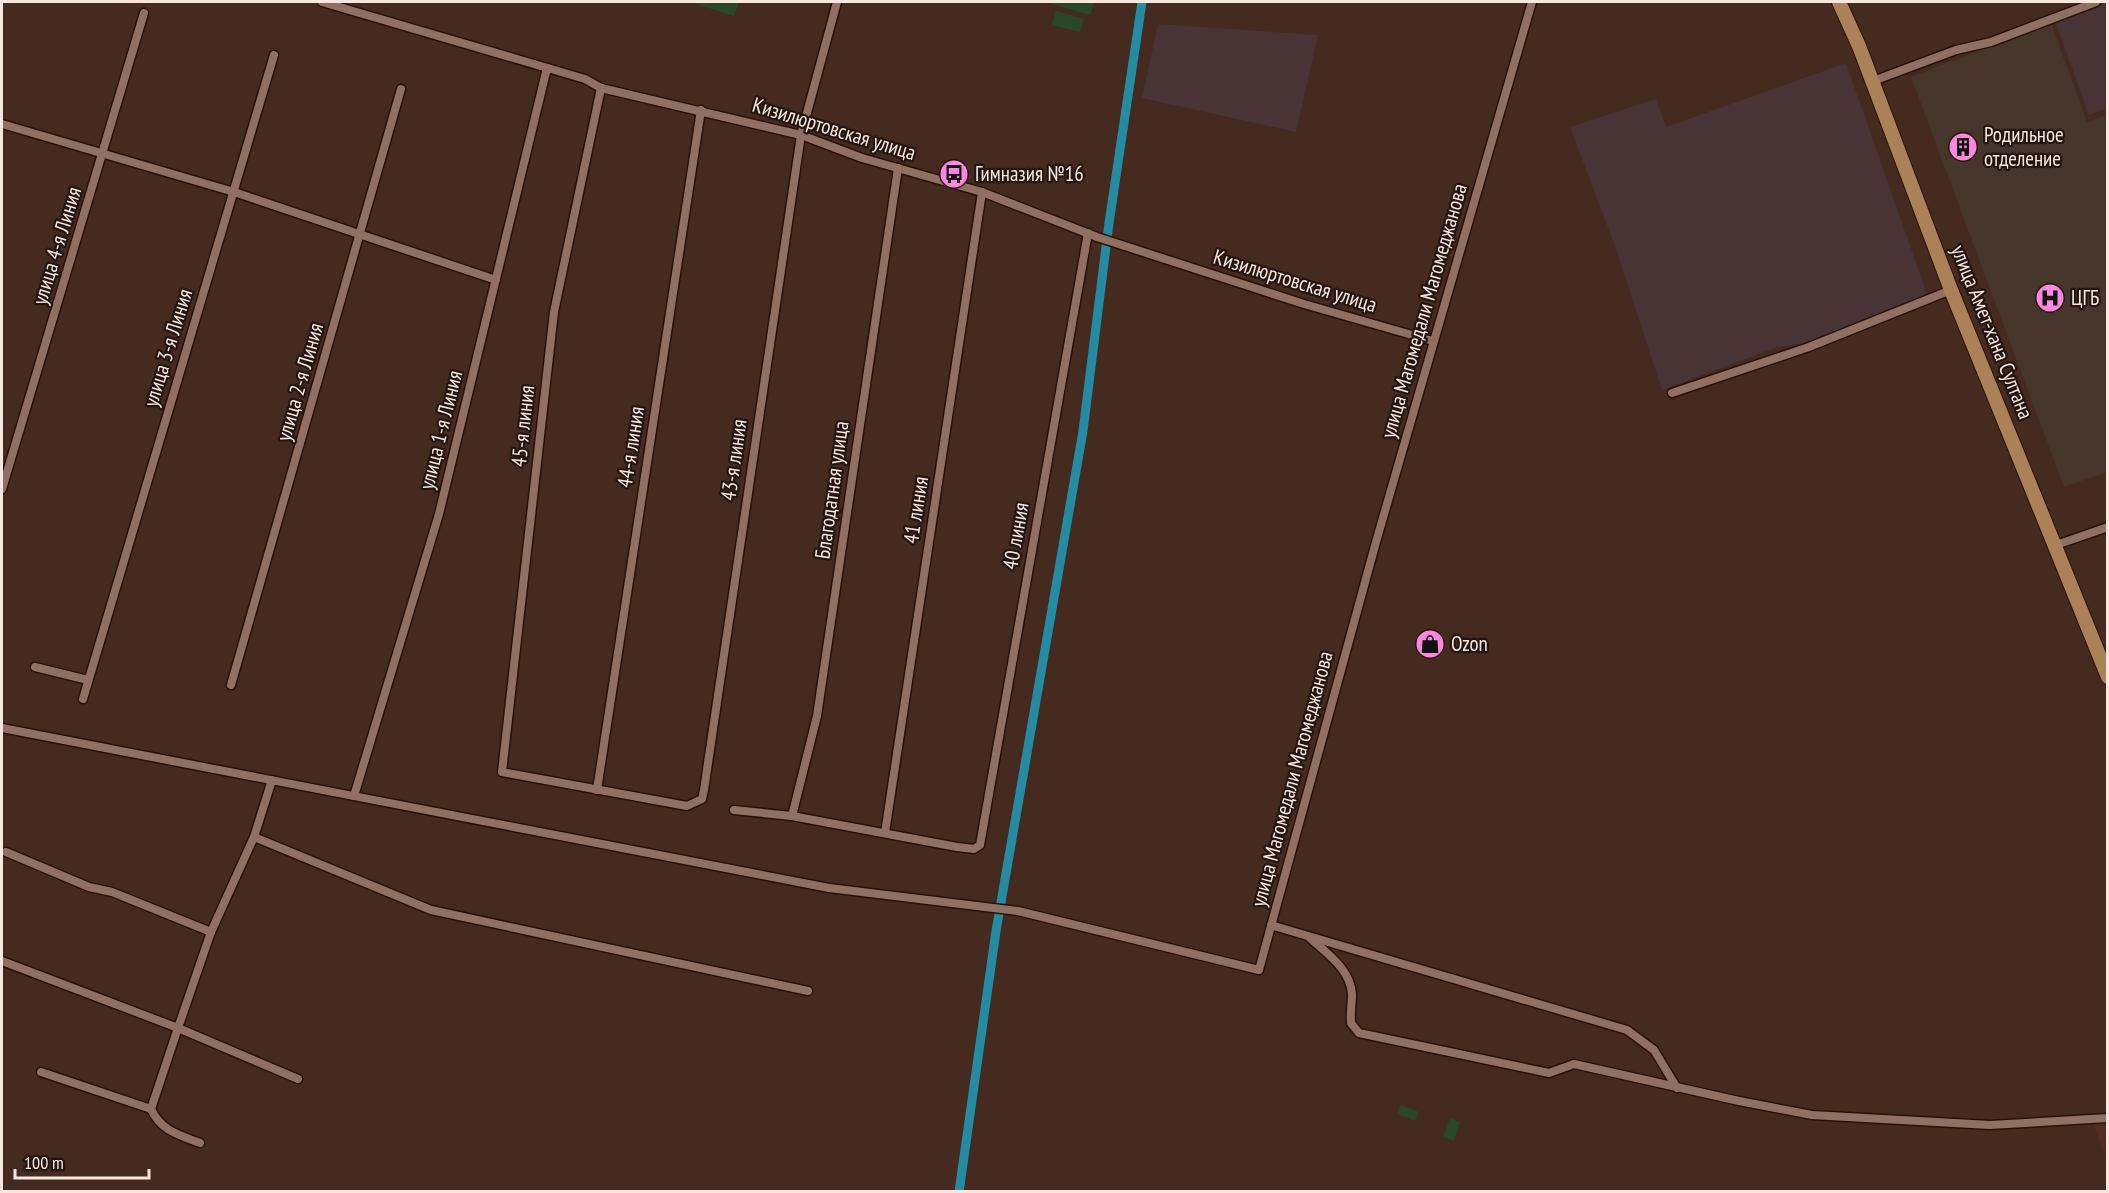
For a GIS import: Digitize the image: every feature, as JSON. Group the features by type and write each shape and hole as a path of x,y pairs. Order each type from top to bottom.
{"main road":[{"name":"улица Амет-хана Султана","path":"1839,2 1873,81 1951,290 2108,677"}],"street":[{"name":"Кизилюртовская улица","path":"322,2 585,79 601,88 801,135 898,168 982,192 1097,237 1304,304 1433,341"},
{"name":"43-я линия","path":"597,790 687,806 702,799 801,135 837,2"},
{"name":"улица Магомедали Магомеджановa","path":"1532,2 1433,341 1271,925 1627,1030 1654,1050 1677,1088"},
{"path":"1873,81 1956,50 1990,42 2096,2"},
{"name":"улица 4-я Линия","path":"2,489 144,13"},
{"name":"улица 3-я Линия","path":"83,699 274,55"},
{"name":"улица 1-я Линия","path":"354,796 439,514 547,68"},
{"name":"45-я линия","path":"597,790 501,772 554,312 601,88"},
{"name":"улица 2-я Линия","path":"231,685 362,235 401,89"},
{"name":"44-я линия","path":"597,790 701,110"},
{"path":"2,124 234,192 496,280"},
{"name":"Благодатная улица","path":"792,816 817,716 898,168"},
{"name":"41 линия","path":"885,833 982,192"},
{"name":"40 линия","path":"885,833 974,849 980,845 1088,233"},
{"path":"1671,393 1809,348 1951,290"},
{"path":"2056,545 2108,527"},
{"path":"35,667 88,680"},
{"path":"2,728 829,888 1018,911 1259,970 1271,925"},
{"path":"200,1143 165,1129 157,1122 151,1109 211,932 254,837 272,780"},
{"path":"734,810 792,816 885,833"},
{"path":"254,837 431,910 808,991"},
{"path":"6,852 89,887 112,892 211,932"},
{"path":"1309,937 1343,968 1349,979 1352,992 1351,1023 1359,1033 1549,1073 1574,1064 1677,1088 1802,1113 1990,1125 2108,1118"},
{"path":"2,961 178,1028 298,1079"},
{"path":"41,1072 151,1109"}],"shaded area":[{"path":"2107,2 2107,108 2089,115 2055,21"},
{"name":"ЦГБ","path":"2051,23 2087,122 2107,115 2107,472 2064,487 1911,77"},
{"path":"1158,24 1318,35 1296,132 1142,98"},
{"path":"1846,63 1928,297 1806,343 1778,347 1662,390 1615,246 1570,127 1656,99 1666,127"},
{"path":"2107,1116 2107,1162 2091,1118"}],"green space":[{"path":"696,2 739,2 734,16 696,4"},
{"path":"1053,2 1094,2 1090,15 1052,4"},
{"path":"1056,11 1084,19 1080,32 1052,25"},
{"path":"1401,1105 1419,1112 1415,1121 1398,1114"},
{"path":"1450,1118 1460,1122 1454,1141 1443,1137"}],"waterway":[{"path":"959,1192 996,931 1083,431 1109,223 1142,2"}],"place":[{"name":"Родильное отделение","path":"1963,147"},
{"name":"Гимназия №16","path":"954,174"},
{"name":"ЦГБ","path":"2050,298"},
{"name":"Ozon","path":"1430,644"}]}
